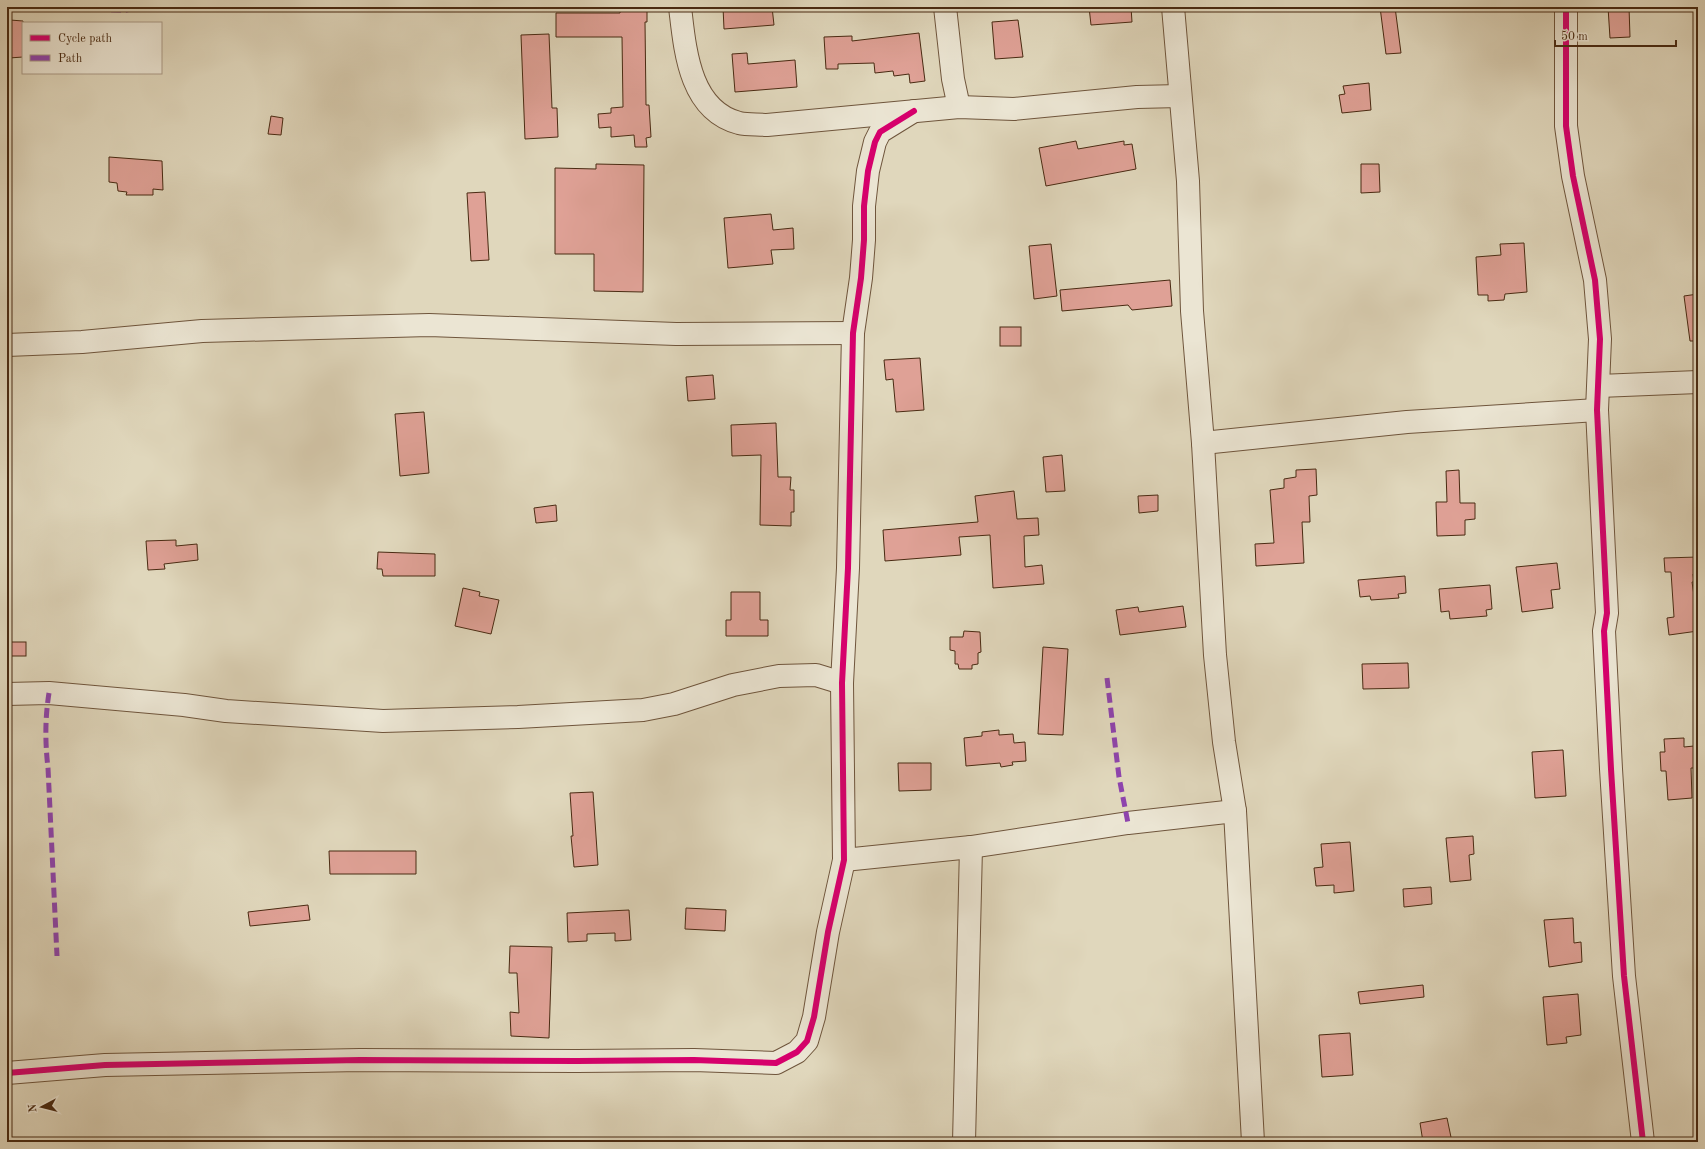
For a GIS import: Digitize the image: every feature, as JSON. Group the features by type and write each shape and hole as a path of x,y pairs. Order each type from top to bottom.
{"street":[{"path":"680,7 684,40 693,81 703,97 718,112 739,123 767,125 958,107 1014,109 1130,98 1180,96"},
{"path":"945,7 953,79 958,107"},
{"path":"1173,7 1188,181 1192,312 1204,443 1215,655 1224,742 1235,811 1253,1142"},
{"path":"1566,7 1566,126 1573,176 1595,280 1600,339 1600,386 1598,410 1607,613 1604,631 1610,769 1624,976 1642,1142"},
{"path":"7,1073 105,1065 360,1060 577,1062 694,1060 776,1063 797,1052 807,1040 814,1017 828,932 844,860 842,683 848,568 853,333 861,278 864,240 864,206 868,171 875,142 880,132 914,111"},
{"path":"7,345 82,342 202,331 421,325 676,334 853,333"},
{"path":"1600,386 1698,382"},
{"path":"1204,443 1407,422 1598,410"},
{"path":"7,694 49,693 184,705 226,711 383,721 518,717 642,710 674,704 733,685 780,676 816,675 842,683"},
{"path":"844,860 971,847 1128,823 1235,811"},
{"path":"964,1142 971,847"}],"building":[{"path":"647,7 647,22 645,22 646,105 649,105 651,137 646,138 647,147 635,147 634,135 611,137 611,127 599,128 598,114 611,113 611,108 623,107 622,37 556,37 556,13 620,13 620,8"},
{"path":"723,7 772,7 774,25 724,29"},
{"path":"1089,7 1131,7 1132,22 1091,25"},
{"path":"1380,7 1395,7 1401,53 1386,54"},
{"path":"1608,7 1629,7 1630,37 1610,38"},
{"path":"10,20 23,21 22,57 9,58"},
{"path":"1018,20 1023,57 995,59 992,22"},
{"path":"919,33 925,81 910,83 909,74 894,76 893,71 875,73 874,63 838,64 838,69 826,69 824,37 852,36 852,41"},
{"path":"549,34 552,108 557,108 558,137 525,139 521,35"},
{"path":"747,53 748,64 795,60 797,87 735,92 732,54"},
{"path":"1369,83 1371,110 1342,113 1339,95 1345,94 1343,86"},
{"path":"271,116 283,118 281,135 268,134"},
{"path":"1076,141 1078,149 1124,141 1124,145 1132,144 1136,169 1046,186 1039,148"},
{"path":"109,157 162,161 163,190 153,189 153,195 126,195 127,192 118,191 117,183 109,182"},
{"path":"596,164 644,165 643,292 594,291 594,254 555,254 555,168 596,169"},
{"path":"1361,164 1379,164 1380,192 1361,193"},
{"path":"485,192 489,260 471,261 467,193"},
{"path":"771,214 773,230 793,228 794,249 771,250 773,264 728,268 724,218"},
{"path":"1524,243 1527,292 1505,294 1504,300 1488,301 1488,295 1478,295 1476,257 1501,255 1500,244"},
{"path":"1051,244 1057,296 1034,299 1029,246"},
{"path":"1170,280 1172,306 1132,310 1128,305 1062,311 1060,290"},
{"path":"1698,294 1698,341 1690,341 1684,296"},
{"path":"1000,327 1021,327 1021,346 1000,346"},
{"path":"920,358 924,410 896,412 893,379 886,380 884,360"},
{"path":"713,375 715,399 688,401 686,377"},
{"path":"424,412 429,473 400,476 395,414"},
{"path":"776,423 778,477 791,477 790,490 794,490 794,512 791,512 791,526 760,525 761,455 732,456 731,425"},
{"path":"1062,455 1065,491 1046,492 1043,457"},
{"path":"1316,469 1317,495 1309,496 1310,522 1302,522 1304,563 1256,566 1255,544 1274,543 1270,490 1284,488 1284,479 1296,477 1296,470"},
{"path":"1459,470 1460,503 1475,503 1475,519 1465,520 1465,535 1437,536 1436,502 1447,502 1446,471"},
{"path":"1014,491 1017,519 1038,518 1039,535 1024,536 1025,567 1042,565 1044,584 993,588 990,535 959,537 961,555 885,561 883,530 978,522 975,496"},
{"path":"1158,495 1158,511 1139,513 1138,496"},
{"path":"556,505 557,521 536,523 534,508"},
{"path":"176,540 176,546 197,544 198,560 164,564 165,569 148,570 146,541"},
{"path":"378,552 435,554 435,576 383,576 382,569 377,569"},
{"path":"1698,557 1698,574 1693,574 1694,582 1692,582 1696,609 1698,609 1698,631 1669,635 1667,618 1674,617 1671,572 1665,572 1664,558"},
{"path":"1557,563 1560,589 1551,590 1553,608 1522,612 1516,567"},
{"path":"1405,576 1406,593 1398,594 1399,598 1371,600 1370,596 1360,597 1358,580"},
{"path":"1490,585 1492,609 1486,610 1487,616 1450,619 1449,611 1441,612 1439,589"},
{"path":"463,588 480,592 479,596 499,600 491,634 455,626"},
{"path":"731,592 760,592 760,620 768,620 768,636 726,636 726,620 731,620"},
{"path":"1183,606 1186,627 1120,635 1116,610 1138,607 1139,612"},
{"path":"964,631 980,632 981,652 978,653 978,664 972,665 972,669 959,669 958,664 955,664 955,651 950,650 950,637 963,637"},
{"path":"7,642 26,642 26,656 7,656"},
{"path":"1043,647 1068,649 1063,735 1038,734"},
{"path":"1408,663 1409,688 1363,689 1362,664"},
{"path":"999,730 999,735 1013,734 1014,743 1025,742 1026,761 1012,762 1013,765 1001,767 1000,763 966,766 964,738 982,736 982,732"},
{"path":"1684,738 1684,747 1694,746 1696,768 1691,768 1692,798 1668,800 1666,771 1661,771 1660,752 1665,752 1664,739"},
{"path":"1563,750 1566,796 1535,798 1532,752"},
{"path":"898,763 931,763 931,790 899,791"},
{"path":"593,792 598,865 574,867 571,836 573,836 570,793"},
{"path":"1473,836 1474,854 1469,855 1471,880 1450,882 1446,838"},
{"path":"1350,842 1354,891 1334,893 1334,885 1316,886 1314,868 1323,867 1321,844"},
{"path":"329,851 416,851 416,874 330,874"},
{"path":"1431,887 1432,904 1404,907 1403,889"},
{"path":"308,905 310,920 250,926 248,912"},
{"path":"686,908 726,910 725,931 685,929"},
{"path":"629,910 631,940 615,941 615,933 587,934 587,941 568,942 567,913"},
{"path":"1573,918 1574,943 1581,942 1582,962 1549,967 1544,920"},
{"path":"510,946 552,947 549,1038 511,1036 510,1012 519,1013 517,973 509,973"},
{"path":"1423,985 1424,997 1360,1004 1358,992"},
{"path":"1578,994 1581,1035 1566,1037 1567,1043 1547,1045 1543,997"},
{"path":"1350,1033 1353,1075 1322,1077 1319,1035"},
{"path":"1447,1118 1452,1142 1423,1142 1420,1123"}],"marked path":[{"path":"81,9 126,10 142,7"},
{"path":"1107,678 1119,777 1128,823"},
{"path":"49,693 46,739 57,956"}],"cycle path":[{"path":"1566,7 1566,126 1573,176 1595,280 1600,339 1597,410 1607,613 1604,631 1611,769 1624,976 1643,1142"},
{"path":"7,1073 105,1065 360,1060 694,1060 776,1063 797,1052 807,1041 814,1017 828,932 844,860 842,683 848,568 853,333 861,278 864,240 864,206 868,171 875,142 880,132 914,111"}]}
